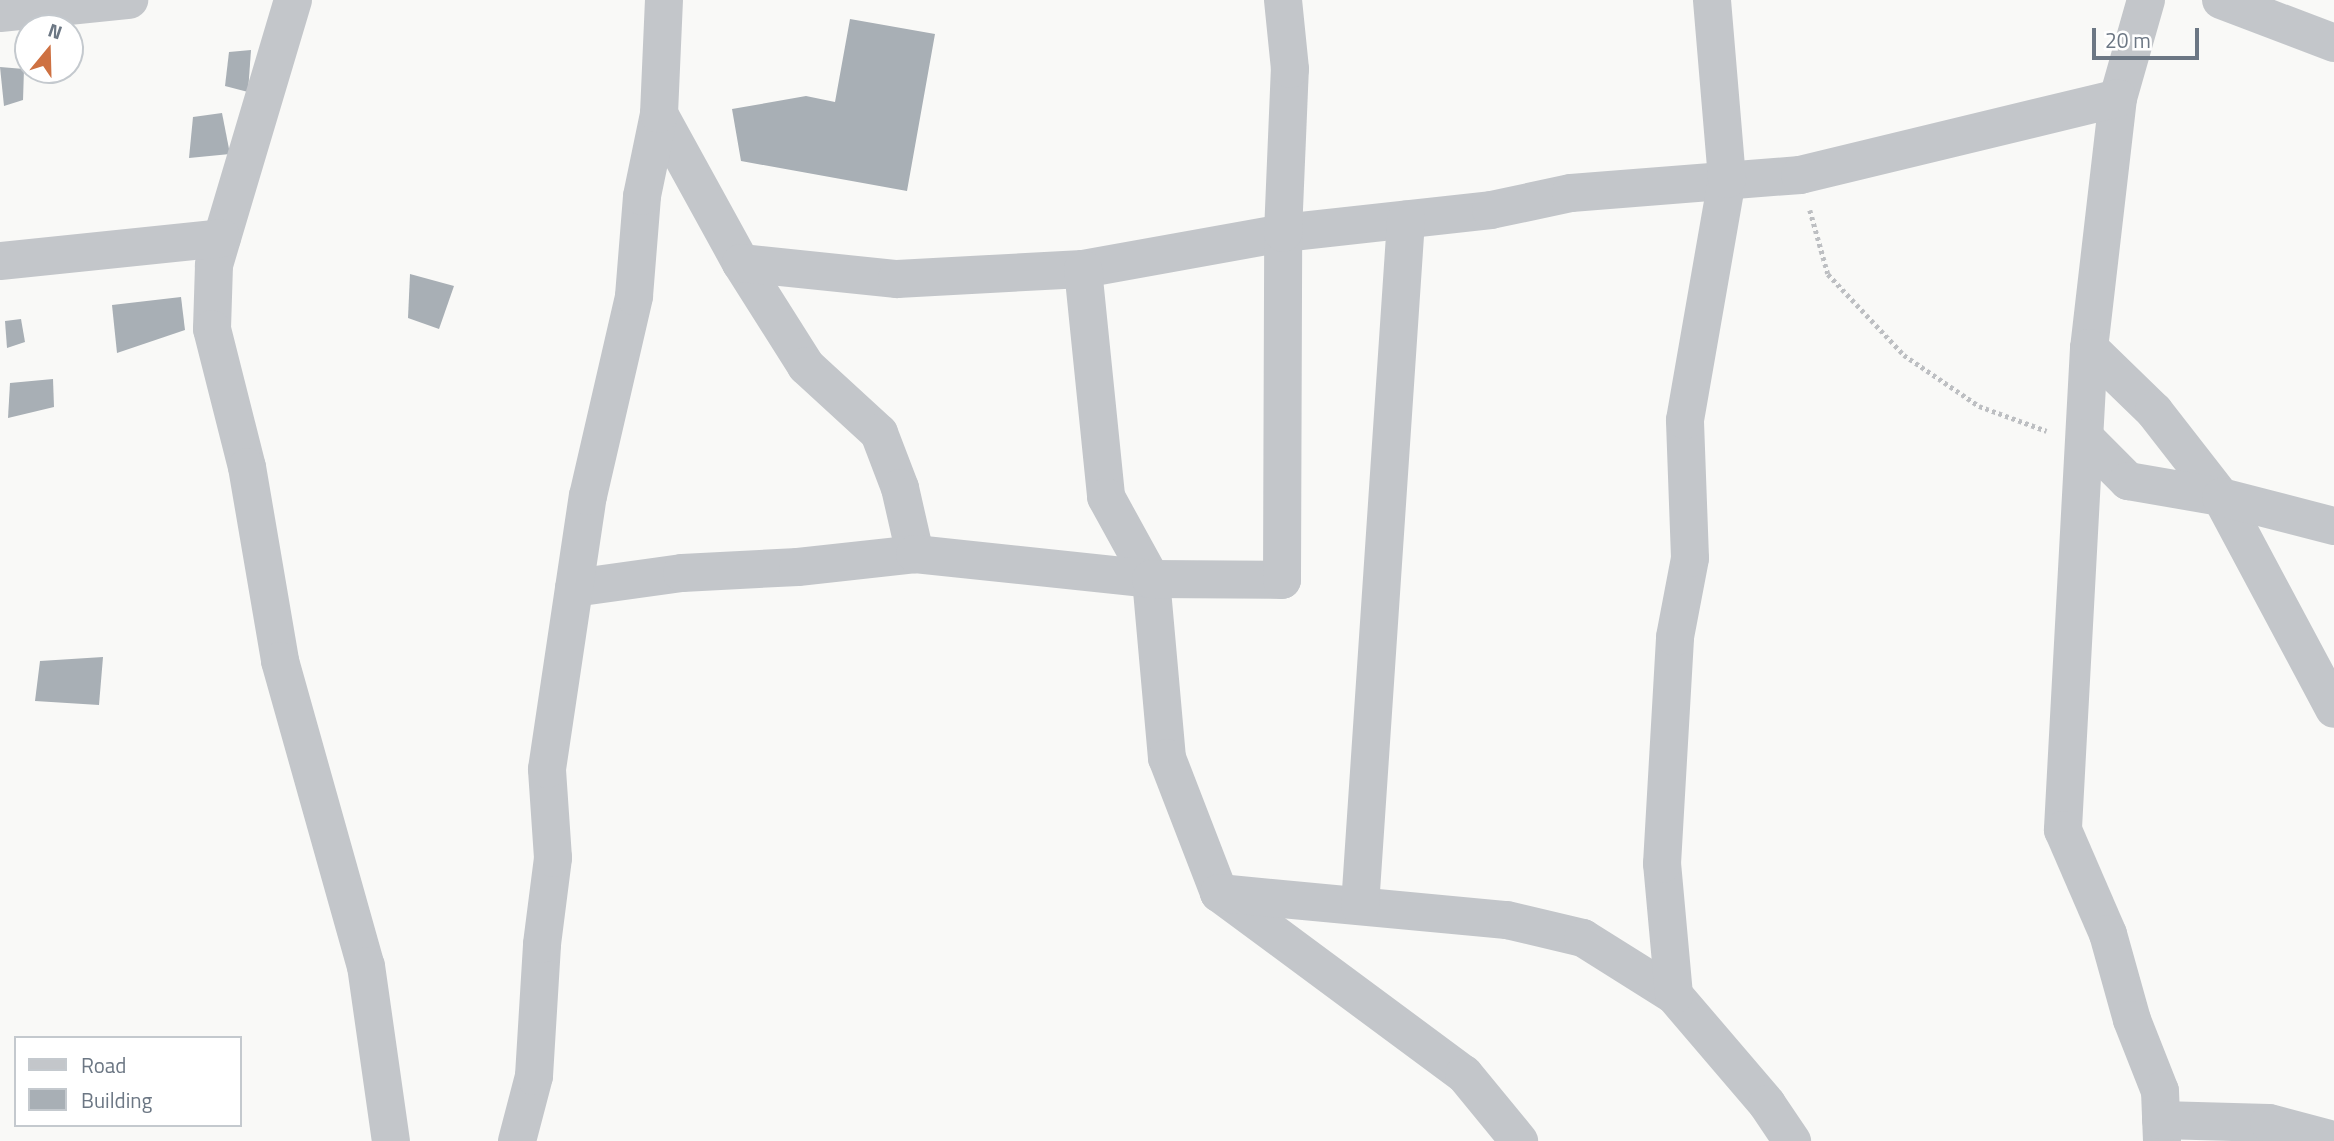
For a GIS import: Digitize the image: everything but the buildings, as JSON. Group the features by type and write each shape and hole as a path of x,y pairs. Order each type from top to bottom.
{"street":[{"path":"0,13 129,0"},
{"path":"293,0 214,265 212,329 247,467 280,661 366,966 391,1141"},
{"path":"517,1141 534,1076 542,944 553,858 547,769 588,496 634,296 642,197 659,114 664,0"},
{"path":"574,588 682,573 797,567 915,554 1151,579 1282,580 1283,233 1290,69 1283,0"},
{"path":"1674,995 1662,851 1675,637 1690,558 1685,420 1727,179 1712,0"},
{"path":"2146,0 2118,99 2089,348 2063,830 2108,934 2133,1020 2160,1091 2161,1131 2269,1124 2334,1140"},
{"path":"2221,0 2334,43"},
{"path":"741,263 897,279 1083,269 1283,233 1491,210 1571,192 1800,175 2118,99"},
{"path":"659,114 741,263 806,366 879,433 900,488 915,554"},
{"path":"1360,906 1406,220"},
{"path":"0,261 222,238"},
{"path":"1083,269 1106,497 1151,579 1167,758 1219,893 1464,1074 1519,1141"},
{"path":"2089,348 2154,411 2221,498 2334,709"},
{"path":"2085,438 2128,481 2221,498 2334,526"},
{"path":"1219,893 1507,920 1583,939 1674,995 1767,1104 1792,1141"}],"path":[{"path":"1800,175 1828,274 1904,355 1979,406 2043,431 2085,438"}]}
